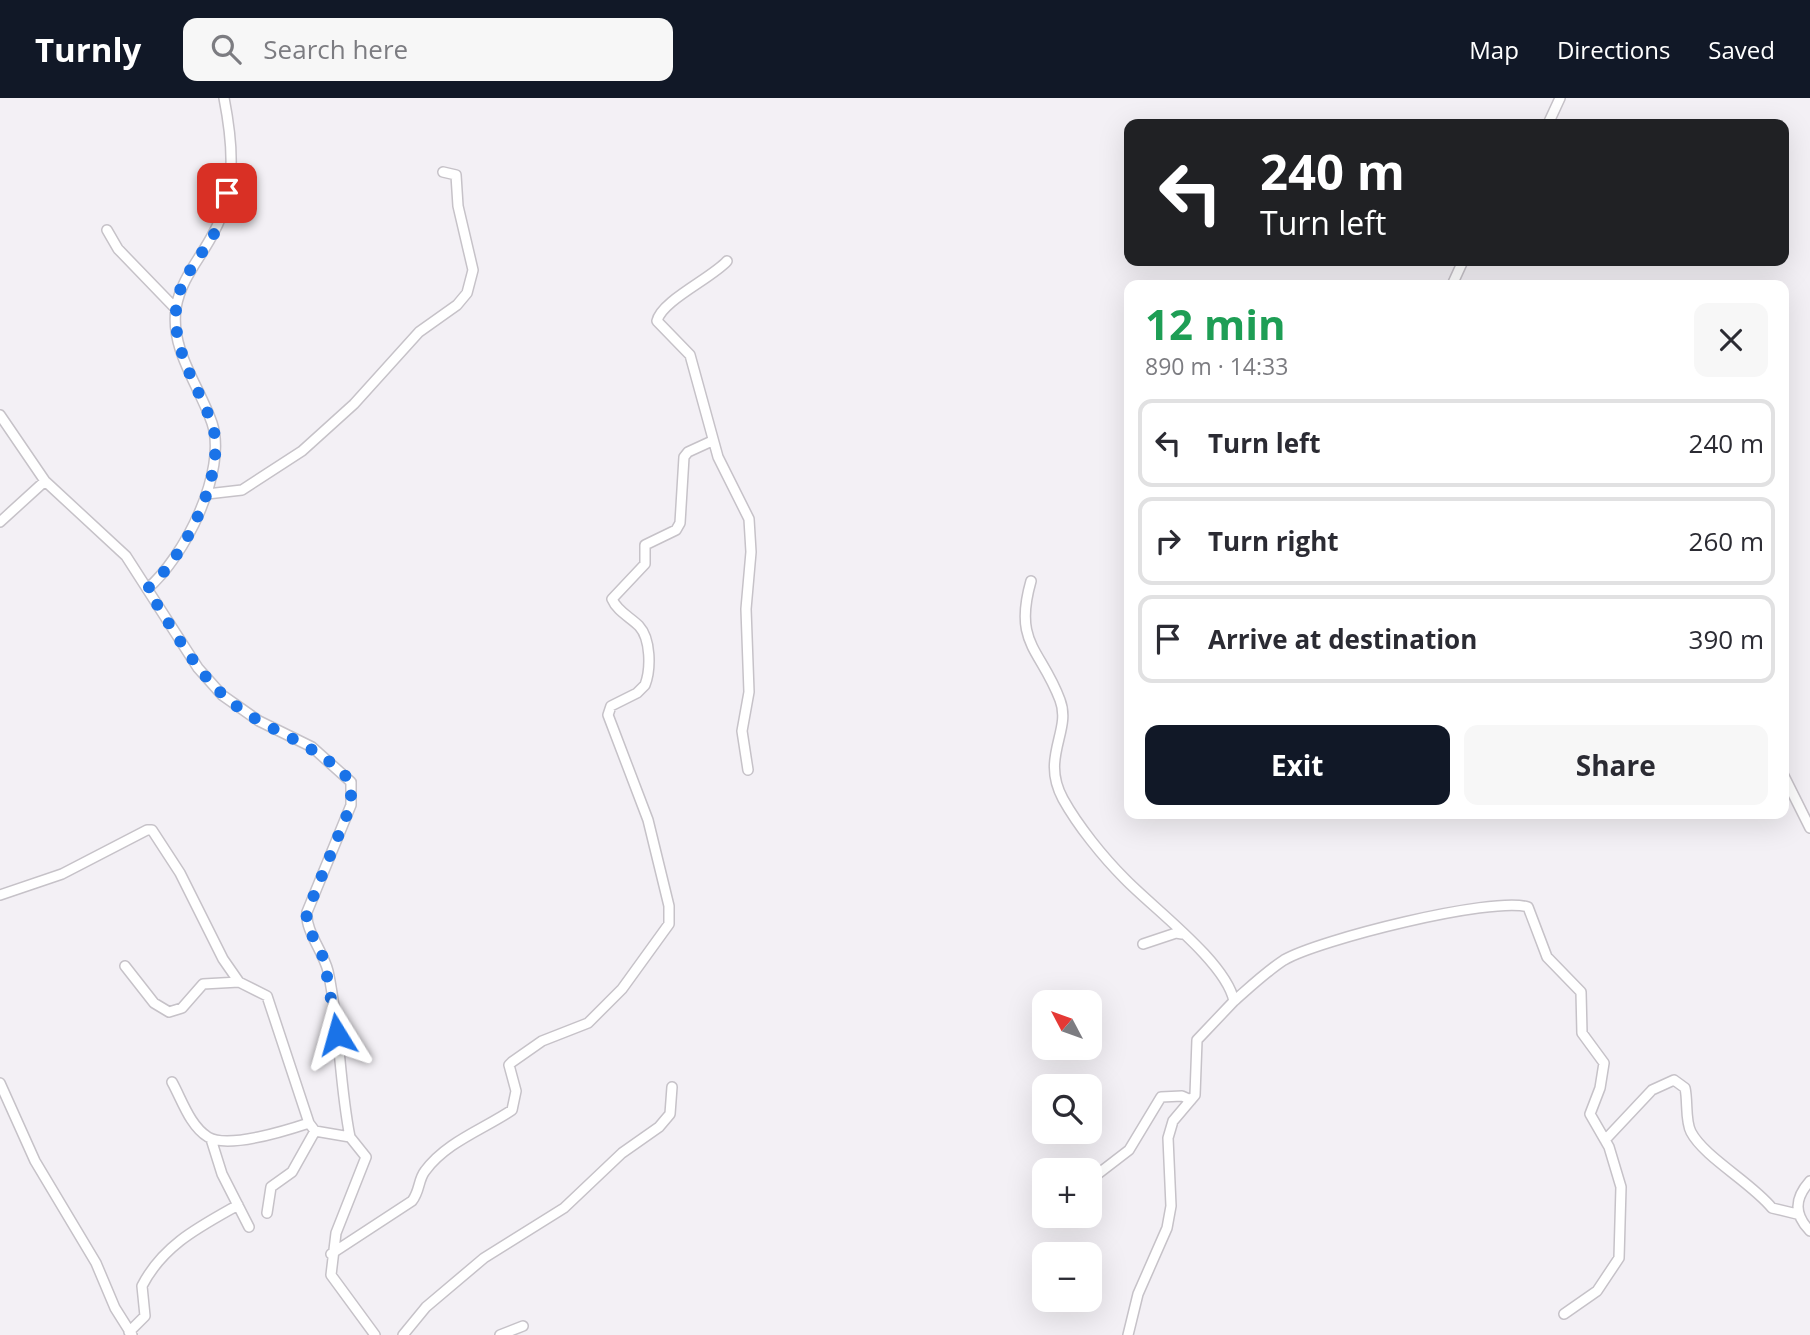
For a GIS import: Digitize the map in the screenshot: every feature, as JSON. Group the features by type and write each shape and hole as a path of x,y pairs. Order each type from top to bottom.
{"street":[{"path":"147,589 188,535 207,494 216,444 212,423 180,349 176,309 183,281 214,233 225,199 234,152 224,98"},
{"path":"1550,119 1560,98"},
{"path":"207,494 242,490 302,451 354,404 419,332 467,293 473,270 458,205 456,175 443,172"},
{"path":"107,230 118,249 176,309"},
{"path":"727,261 712,276 669,305 657,318 659,324 690,355 712,441 723,469 750,519 746,609 749,692 742,731 748,770"},
{"path":"0,415 45,481 126,556 198,668 222,695 259,721 312,747 351,782 351,805 307,912 306,923 319,944 328,972 352,1138 366,1157 336,1233 331,1254 331,1275 375,1335"},
{"path":"331,1254 412,1201 418,1193 422,1174 432,1163 475,1130 512,1110 516,1091 509,1065 542,1041 588,1023 622,989 669,924 670,906 648,820 608,715 611,706 637,693 645,685 648,641 641,628 615,606 612,599 645,564 645,545 676,530 680,523 684,457 688,452 712,441"},
{"path":"0,522 45,481"},
{"path":"1031,581 1024,614 1026,632 1064,712 1054,766 1063,799 1122,877 1195,944 1224,979 1234,1001"},
{"path":"1789,786 1810,828"},
{"path":"0,894 62,874 147,830 152,831 180,873 223,959 239,982 267,996 312,1127 292,1172 271,1188 267,1213"},
{"path":"1128,1335 1138,1294 1167,1228 1171,1206 1168,1150 1170,1130 1197,1087 1197,1040 1234,1001 1285,960 1336,939 1484,906 1514,904 1528,907 1547,957 1581,992 1582,1033 1604,1063 1601,1088 1590,1114 1617,1167 1621,1187 1619,1258 1597,1291 1564,1314"},
{"path":"1143,944 1176,933 1182,934"},
{"path":"125,966 154,1003 169,1012 182,1009 203,984 239,982"},
{"path":"1605,1140 1648,1093 1674,1080 1685,1088 1691,1133 1726,1168 1762,1194 1772,1208 1797,1214"},
{"path":"172,1082 197,1127 211,1139 222,1174 249,1227"},
{"path":"0,1083 35,1161 96,1263 131,1334 145,1316 142,1286 166,1252 183,1236 238,1205"},
{"path":"403,1335 426,1307 484,1258 564,1208 622,1153 659,1127 670,1114 672,1087"},
{"path":"1102,1171 1129,1150 1161,1097 1182,1096 1191,1100"},
{"path":"211,1139 227,1140 312,1127 352,1138"},
{"path":"1810,1181 1797,1198 1797,1214 1810,1231"},
{"path":"500,1335 523,1326"}],"route":[{"path":"227,193 214,233 183,281 176,309 180,349 195,389 212,423 216,444 207,494 188,535 165,570 147,589 198,668 222,695 259,721 312,747 339,768 351,782 354,793 351,805 307,912 306,923 319,944 324,959 337,1034"}]}
